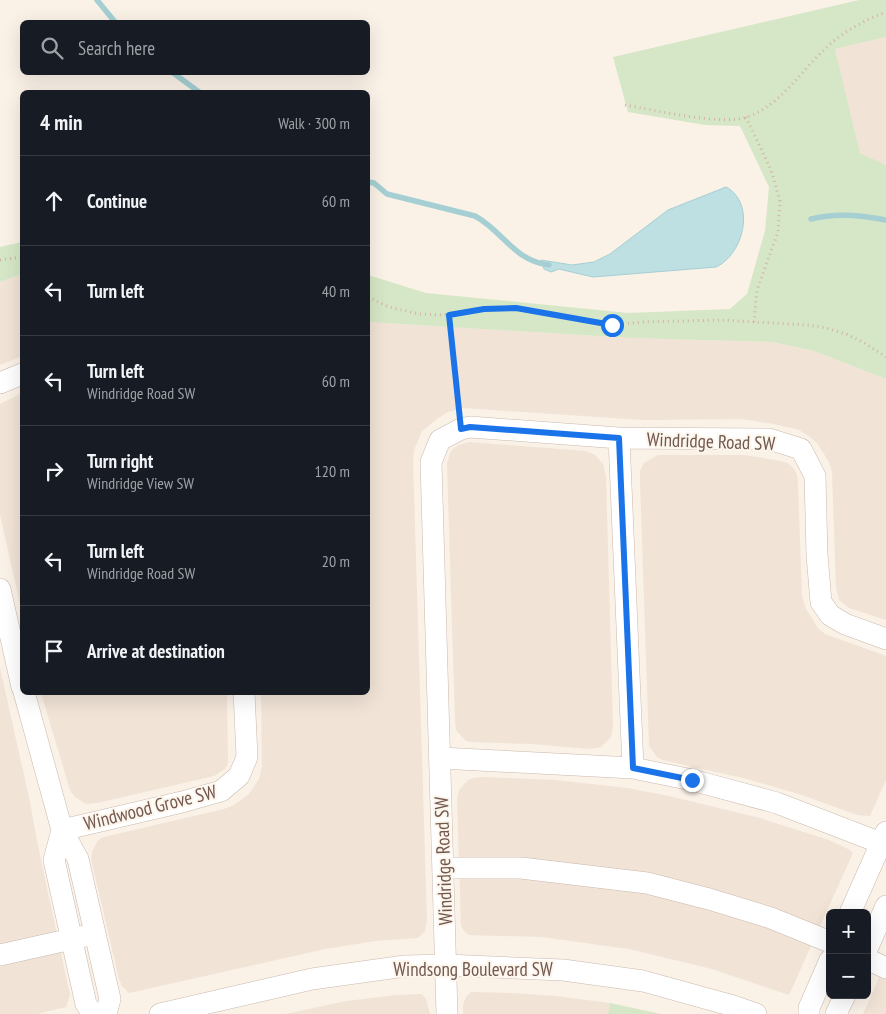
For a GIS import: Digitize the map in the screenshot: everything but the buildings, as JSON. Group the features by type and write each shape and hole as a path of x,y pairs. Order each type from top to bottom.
{"street":[{"path":"0,383 20,375"},
{"name":"Windridge Road SW","path":"447,1014 431,462 440,440 461,429 470,427 619,438 769,439 801,449 814,476 821,602 830,615 844,624 886,639"},
{"path":"619,438 633,768"},
{"path":"0,589 20,677"},
{"name":"Windwood Grove SW","path":"25,695 62,830 78,859 110,999 106,1014"},
{"name":"Windwood Grove SW","path":"62,830 221,791 239,776 246,758 244,695"},
{"path":"440,758 633,768 692,780 777,803 884,840 852,909"},
{"name":"Windwood Grove SW","path":"62,830 54,860 86,1004 93,1014"},
{"path":"443,868 521,868 647,883 771,918 826,940"},
{"path":"871,940 886,906"},
{"path":"0,955 95,934"},
{"path":"871,961 886,968"},
{"name":"Windsong Boulevard SW","path":"160,1014 312,979 405,966 446,965 563,970 643,981 756,1014"},
{"path":"809,1014 809,1008 826,969"},
{"path":"836,1014 843,999"}],"path":[{"path":"625,106 707,118 730,119 746,117 777,100 827,47 838,38 852,28 886,12"},
{"path":"746,117 771,170 780,201 778,232 758,290 754,322"},
{"path":"0,260 20,257"},
{"path":"370,298 389,307 419,314 449,315 484,309 516,308 612,325 643,322 719,320 826,328 862,342 886,357"},
{"path":"449,315 461,429"}],"shaded area":[{"path":"886,37 886,165 860,154 835,49"},
{"path":"20,275 20,357 0,365 0,282"},
{"path":"370,322 630,338 772,342 814,351 886,379 886,620 849,608 839,600 836,587 832,471 829,462 817,443 799,430 741,419 643,420 463,408 448,412 438,418 422,431 414,450 413,461 427,921 425,931 418,938 375,941 325,949 129,993 122,986 119,979 91,859 98,840 234,805 249,794 259,779 262,766 261,695 370,695"},
{"path":"20,394 20,604 0,515 0,404"},
{"path":"469,442 586,451 595,455 603,464 606,477 613,727 611,737 601,747 589,749 532,744 472,742 466,741 456,730 447,464 450,453 454,448"},
{"path":"658,455 744,455 788,463 794,469 798,484 802,596 806,609 818,628 825,634 886,656 886,780 870,816 857,815 802,795 747,779 663,760 657,757 649,746 640,471 644,463"},
{"path":"0,668 70,995 66,1007 37,1014 0,1014"},
{"path":"42,695 227,695 228,763 225,769 214,776 97,803 86,804 75,797 70,790"},
{"path":"473,778 555,780 627,788 669,796 760,818 829,840 853,853 828,909 826,909 826,913 789,995 712,969 629,949 541,937 469,935 463,930 461,925 457,799 459,790 468,780"},
{"path":"886,961 886,1014 863,1014"},
{"path":"471,992 555,996 610,1003 608,1014 463,1014 463,1005 466,997"},
{"path":"422,994 426,999 430,1014 285,1014 347,1001"}],"green space":[{"path":"859,0 886,0 886,37 835,49 860,153 886,165 886,379 814,351 772,342 630,338 370,322 370,276 426,293 628,313 730,309 747,294 765,231 769,187 740,126 705,125 628,112 613,57"},
{"path":"20,242 20,275 0,282 0,247"},
{"path":"610,1003 661,1014 608,1014"}],"water":[{"path":"726,187 735,194 741,204 743,228 734,251 716,267 593,277 559,269 551,272 544,269 541,260 572,265 594,262 610,254 668,210"}],"waterway":[{"path":"97,0 113,20"},
{"path":"176,75 196,90"},
{"path":"370,182 374,183 387,194 475,216 485,222 509,245 527,258 549,265"},
{"path":"811,219 848,215 886,220"}],"route":[{"path":"612,325 585,322 516,308 484,309 449,315 461,429 470,427 527,430 619,438 633,768 692,780"}]}
